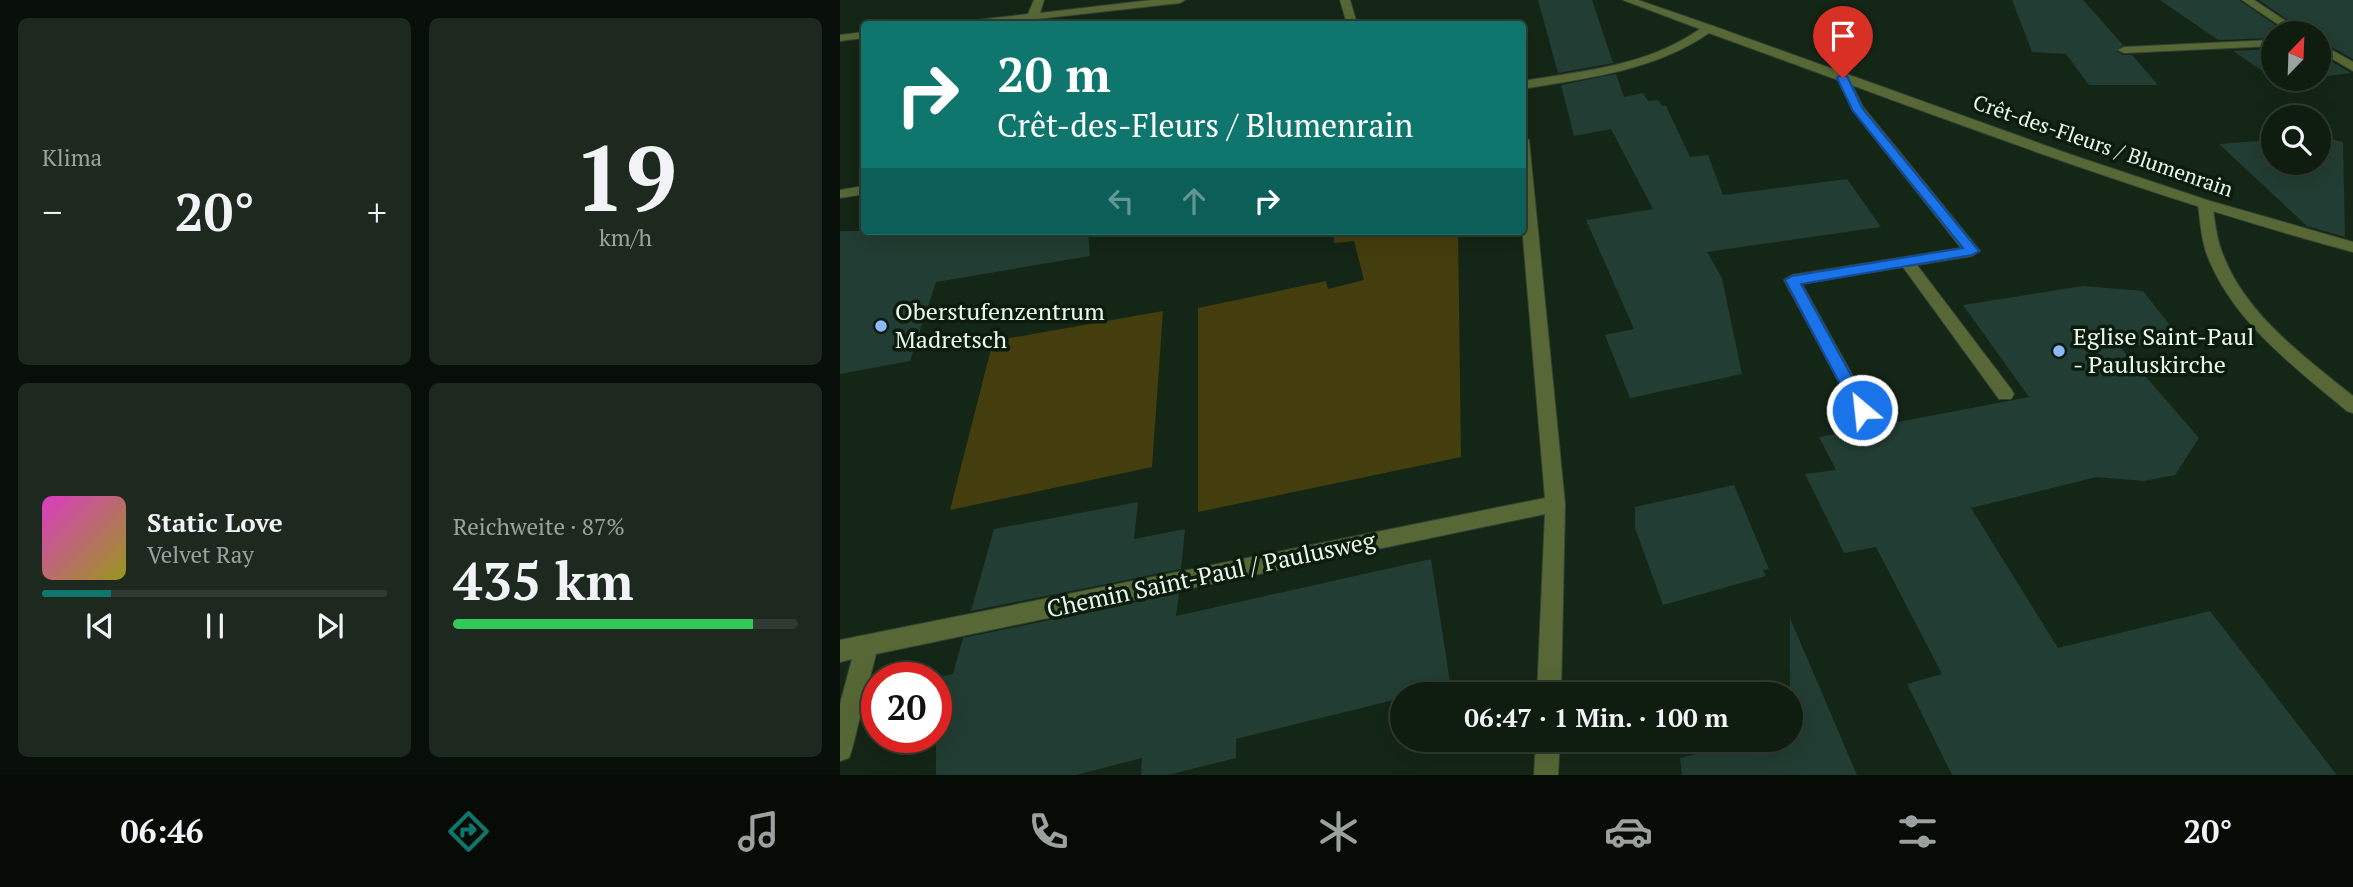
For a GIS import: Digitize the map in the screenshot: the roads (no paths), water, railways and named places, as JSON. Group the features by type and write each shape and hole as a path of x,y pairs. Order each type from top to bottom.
{"street":[{"path":"1031,21 1040,0"},
{"path":"1031,21 1180,0"},
{"path":"1345,0 1352,21"},
{"name":"Crêt-des-Fleurs / Blumenrain","path":"1628,0 2067,158 2205,204 2353,247"},
{"path":"2247,0 2279,21"},
{"path":"1526,84 1632,66 1677,49 1709,28"},
{"path":"840,38 861,35"},
{"path":"2124,50 2261,44"},
{"path":"2331,53 2353,67"},
{"path":"1843,78 1857,108 1972,251 1792,280 1862,410"},
{"path":"1526,184 1555,504 1549,682"},
{"path":"840,194 861,190"},
{"path":"2205,204 2214,253 2231,285 2250,311 2285,347 2353,407"},
{"path":"1908,263 2005,394"},
{"name":"Chemin Saint-Paul / Paulusweg","path":"840,651 1555,504"},
{"path":"840,749 867,645"},
{"path":"1546,775 1547,752"}],"place":[{"name":"Oberstufenzentrum Madretsch","path":"881,326"},
{"name":"Eglise Saint-Paul - Pauluskirche","path":"2059,351"}]}
